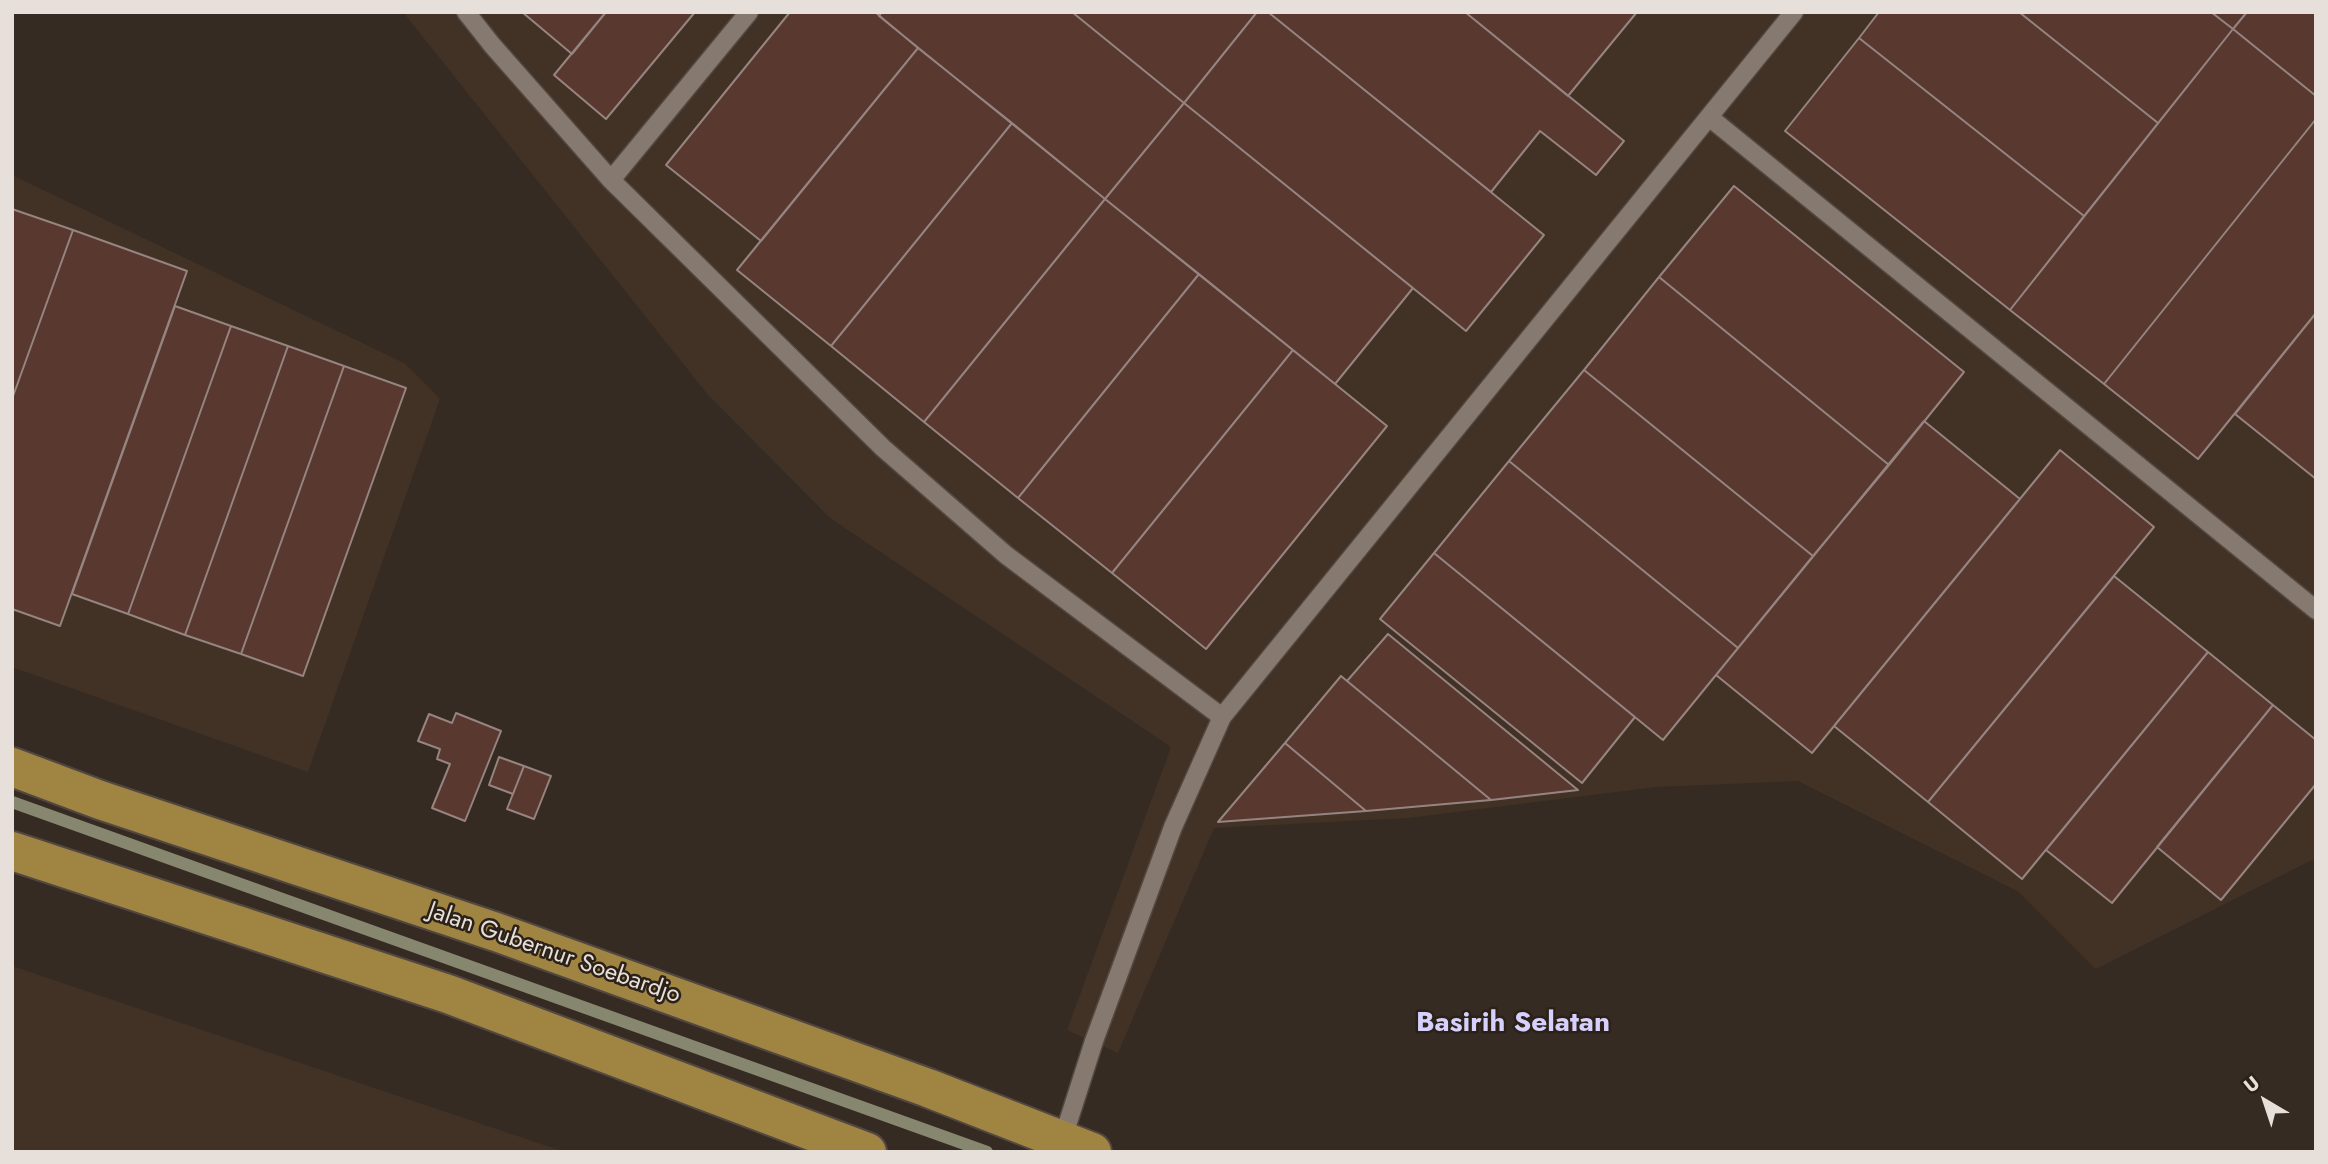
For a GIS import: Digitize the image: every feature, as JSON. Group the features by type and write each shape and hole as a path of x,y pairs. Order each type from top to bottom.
{"highway":[{"name":"Jalan Gubernur Soebardjo","path":"12,766 100,800 496,932 928,1088 1077,1146"},
{"path":"12,851 448,994 867,1152"}],"lane":[{"path":"466,12 492,46 611,180 883,448 1006,555 1222,717"},
{"path":"611,180 749,12"},
{"path":"1077,1146 1094,1041 1173,827 1222,717 1794,12"},
{"path":"1709,117 2316,610"}],"shaded area":[{"path":"403,12 2316,12 2316,858 2096,969 2019,892 1798,781 1656,787 1408,818 1214,828 1118,1053 1067,1030 1171,747 830,518 708,395"},
{"path":"12,175 404,363 440,399 308,772 12,667"},
{"path":"12,966 565,1152 12,1152"}],"building":[{"path":"522,12 606,12 572,54"},
{"path":"606,12 695,12 606,119 554,75"},
{"path":"790,12 875,12 918,48 761,241 666,165"},
{"path":"882,12 1072,12 1184,103 1105,199 879,16"},
{"path":"1072,12 1257,12 1184,103"},
{"path":"1257,12 1268,12 1544,235 1466,331 1184,103"},
{"path":"1268,12 1465,12 1624,141 1596,175 1540,131 1491,192"},
{"path":"1465,12 1637,12 1568,96"},
{"path":"1879,12 2019,12 2158,123 2084,216 1859,38"},
{"path":"2019,12 2211,12 2233,29 2158,123"},
{"path":"2211,12 2247,12 2233,29"},
{"path":"2247,12 2316,12 2316,96 2233,29"},
{"path":"2233,29 2316,96 2316,119 2104,384 2010,310"},
{"path":"1859,38 2084,216 2010,310 1785,131"},
{"path":"918,48 1012,123 831,346 737,270"},
{"path":"1184,103 1413,288 1335,384 1105,199"},
{"path":"2316,119 2316,313 2198,459 2104,384"},
{"path":"1012,123 1105,199 924,422 831,346"},
{"path":"1734,186 1964,372 1889,465 1659,277"},
{"path":"1105,199 1199,274 1018,498 924,422"},
{"path":"12,209 73,230 12,399"},
{"path":"73,230 187,271 60,626 12,609 12,399"},
{"path":"1199,274 1293,350 1112,573 1018,498"},
{"path":"1659,277 1889,465 1813,556 1584,370"},
{"path":"175,306 231,326 128,614 72,594"},
{"path":"2316,313 2316,479 2235,414"},
{"path":"231,326 288,346 185,635 128,614"},
{"path":"288,346 344,366 241,654 185,635"},
{"path":"1293,350 1387,426 1206,649 1112,573"},
{"path":"344,366 406,388 303,676 241,654"},
{"path":"1584,370 1813,556 1738,648 1509,461"},
{"path":"1924,421 2020,499 1812,753 1716,675"},
{"path":"2060,450 2154,527 1928,802 1834,726"},
{"path":"1509,461 1738,648 1663,740 1434,553"},
{"path":"1434,553 1635,717 1582,783 1380,619"},
{"path":"2114,576 2208,652 2022,879 1928,802"},
{"path":"1388,634 1578,790 1491,800 1347,681"},
{"path":"2208,652 2273,705 2112,903 2046,850"},
{"path":"1341,676 1491,800 1366,811 1285,743"},
{"path":"2273,705 2316,740 2316,784 2221,900 2157,847"},
{"path":"456,713 501,731 465,821 432,808 450,764 437,759 440,749 418,741 429,714 452,723"},
{"path":"1285,743 1366,811 1218,822"},
{"path":"499,757 524,766 513,794 489,785"},
{"path":"524,766 551,776 534,819 507,809"}],"waterway":[{"path":"12,802 987,1152"}],"district":[{"name":"Basirih Selatan","path":"1513,1024"}]}
